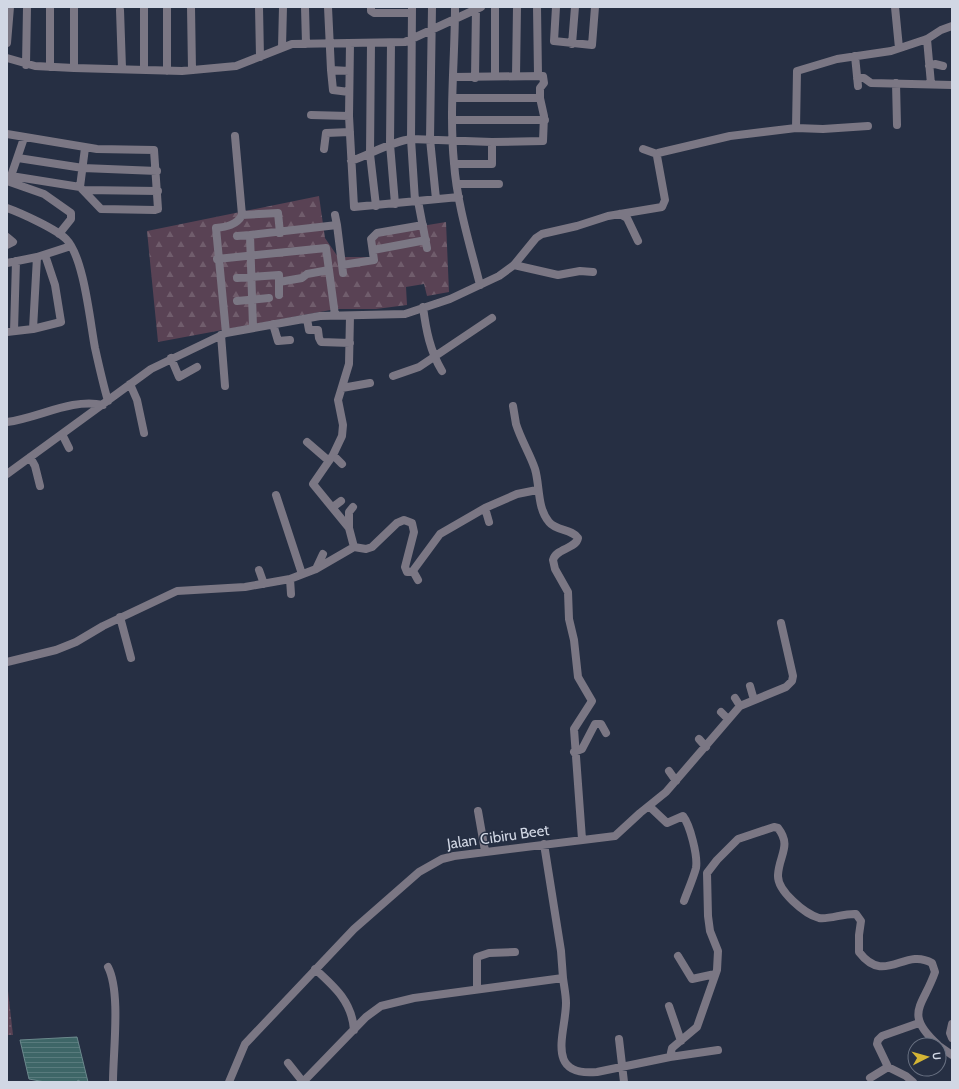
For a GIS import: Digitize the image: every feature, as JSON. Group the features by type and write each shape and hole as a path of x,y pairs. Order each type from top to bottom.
{"street":[{"path":"7,43 10,7"},
{"path":"26,65 27,7"},
{"path":"50,7 50,67"},
{"path":"74,7 74,68"},
{"path":"144,7 144,70"},
{"path":"167,7 168,71"},
{"path":"191,7 192,70"},
{"path":"259,7 260,57"},
{"path":"282,47 283,7"},
{"path":"306,7 306,44"},
{"path":"328,7 333,90 349,92"},
{"path":"371,7 371,11 374,13 391,10 412,10 410,139 417,201 427,244 373,250"},
{"path":"432,7 430,139 436,199"},
{"path":"455,7 452,141 454,164 459,197 480,285"},
{"path":"495,7 495,76"},
{"path":"516,76 517,7"},
{"path":"537,7 538,75"},
{"path":"556,7 554,41 593,45 595,7"},
{"path":"572,44 574,7"},
{"path":"895,7 899,48"},
{"path":"7,58 26,65 74,68 122,68 168,71 236,66 292,44 371,43 411,40 478,8"},
{"path":"475,78 478,8"},
{"path":"120,10 122,68"},
{"path":"796,128 797,71 855,56 891,51 927,39 941,30 952,26"},
{"path":"927,39 931,84"},
{"path":"391,42 390,144 396,204"},
{"path":"350,43 349,116 354,207 459,197"},
{"path":"371,43 370,154 376,206"},
{"path":"855,56 858,82 864,78 871,83 952,85"},
{"path":"929,66 935,64 943,66"},
{"path":"331,70 349,71"},
{"path":"351,161 390,144 410,139 542,142 545,120 540,98 540,88 544,83 544,77 538,75 475,78 453,77"},
{"path":"896,83 897,125"},
{"path":"453,98 540,98"},
{"path":"311,115 349,116"},
{"path":"453,120 545,120"},
{"path":"657,154 663,150 717,139 796,128 823,129 868,126"},
{"path":"324,149 326,133 350,132"},
{"path":"7,134 85,148 154,150 157,171 158,208 155,210 101,209 82,188 82,168 85,148"},
{"path":"225,386 224,334 217,259 216,228 233,224 240,220 242,215 235,136"},
{"path":"9,181 24,138"},
{"path":"454,164 492,164 492,142"},
{"path":"643,149 657,154"},
{"path":"7,474 151,369 171,358 224,334 253,327 335,315 350,316 405,314 450,299 480,285 514,265 536,238 542,234 562,230 593,220 664,205 657,154"},
{"path":"18,158 82,168 157,171"},
{"path":"9,181 82,188 158,191"},
{"path":"9,181 44,194 71,213 71,219 59,234"},
{"path":"457,184 499,184"},
{"path":"7,208 59,234 66,239 71,246 77,258 83,284 105,403"},
{"path":"242,215 278,213 280,232"},
{"path":"620,214 627,218 638,241"},
{"path":"336,215 343,267"},
{"path":"237,236 337,225"},
{"path":"279,282 302,278 307,274 329,268 343,267 374,260 371,239 377,233 423,225"},
{"path":"250,235 252,256 253,327"},
{"path":"7,237 13,242 7,245"},
{"path":"7,263 41,256 71,246"},
{"path":"217,259 326,248 335,315"},
{"path":"33,329 41,256"},
{"path":"16,261 10,332 33,329 59,323 62,319 55,286 41,256"},
{"path":"514,265 554,274 580,271 593,272"},
{"path":"237,278 279,275 280,295"},
{"path":"237,301 269,298"},
{"path":"423,307 428,339 433,356 442,372"},
{"path":"349,528 313,484 331,458 342,436 343,425 338,400 349,364 350,316"},
{"path":"393,376 419,366 492,318"},
{"path":"307,319 309,330 318,330 321,342 350,343"},
{"path":"273,324 278,341 290,340"},
{"path":"171,358 179,377 197,367"},
{"path":"342,388 370,383"},
{"path":"130,384 137,400 144,433"},
{"path":"7,422 35,417 79,403 105,403"},
{"path":"514,406 516,424 535,470 537,490 549,523 556,528 575,534 578,538 576,542 556,553 553,560 555,569 568,592 569,619 574,640 578,677 592,701 574,729 574,752 582,840"},
{"path":"62,434 69,448"},
{"path":"307,442 342,464"},
{"path":"30,457 35,466 40,486"},
{"path":"7,662 56,650 76,642 120,617 176,591 264,584 290,579 316,569 354,547 372,547 402,520 408,520 412,524 414,532 405,567 407,572 413,571 440,534 485,508 518,494 537,490"},
{"path":"276,495 302,574"},
{"path":"333,507 341,501"},
{"path":"353,507 349,512 349,528 354,547"},
{"path":"485,508 489,522"},
{"path":"316,569 323,554"},
{"path":"259,570 264,584"},
{"path":"413,571 418,580"},
{"path":"290,579 291,594"},
{"path":"120,617 131,658"},
{"name":"Jalan Cibiru Beet","path":"229,1082 245,1044 354,929 430,865 454,856 485,851 615,836 666,792 740,706 786,687 792,681 793,676 781,623"},
{"path":"750,686 754,700"},
{"path":"735,698 740,706"},
{"path":"721,712 728,719"},
{"path":"574,752 582,749 595,724 601,724 606,734"},
{"path":"699,739 706,746"},
{"path":"669,771 676,781"},
{"path":"649,806 667,824 682,816 689,828 696,862 684,901"},
{"path":"478,811 485,851"},
{"path":"707,873 717,860 738,839 768,828 778,828 785,838 778,876 780,884 788,896 803,910 820,918 856,914 861,921 859,935 860,952 876,965 891,966 915,958 932,963 935,972 919,1010 919,1023 932,1037"},
{"path":"544,844 561,951 566,1002 560,1043 565,1063 572,1068 586,1073 670,1057 718,1050"},
{"path":"670,1057 672,1048 697,1027 715,974 718,957 708,916 707,873 702,864 696,862"},
{"path":"477,989 477,957 489,953 515,952"},
{"path":"678,956 692,979 715,974"},
{"path":"108,967 113,978 114,993 113,1082"},
{"path":"315,969 342,994 349,1006 354,1030"},
{"path":"288,1063 303,1082 354,1030 381,1006 414,998 563,978"},
{"path":"669,1006 681,1041"},
{"path":"913,1082 906,1076 888,1067 878,1048 879,1038 919,1023"},
{"path":"952,1024 950,1033 952,1038"},
{"path":"619,1039 624,1082"},
{"path":"870,1078 888,1067"}],"green space":[{"path":"319,196 325,238 338,257 374,257 373,234 446,222 449,292 427,296 424,284 406,287 407,305 376,309 336,309 158,342 147,231"},
{"path":"7,982 13,1035 7,1035"}],"shaded area":[{"path":"77,1037 88,1082 81,1082 78,1080 77,1082 45,1082 29,1079 20,1040"}]}
